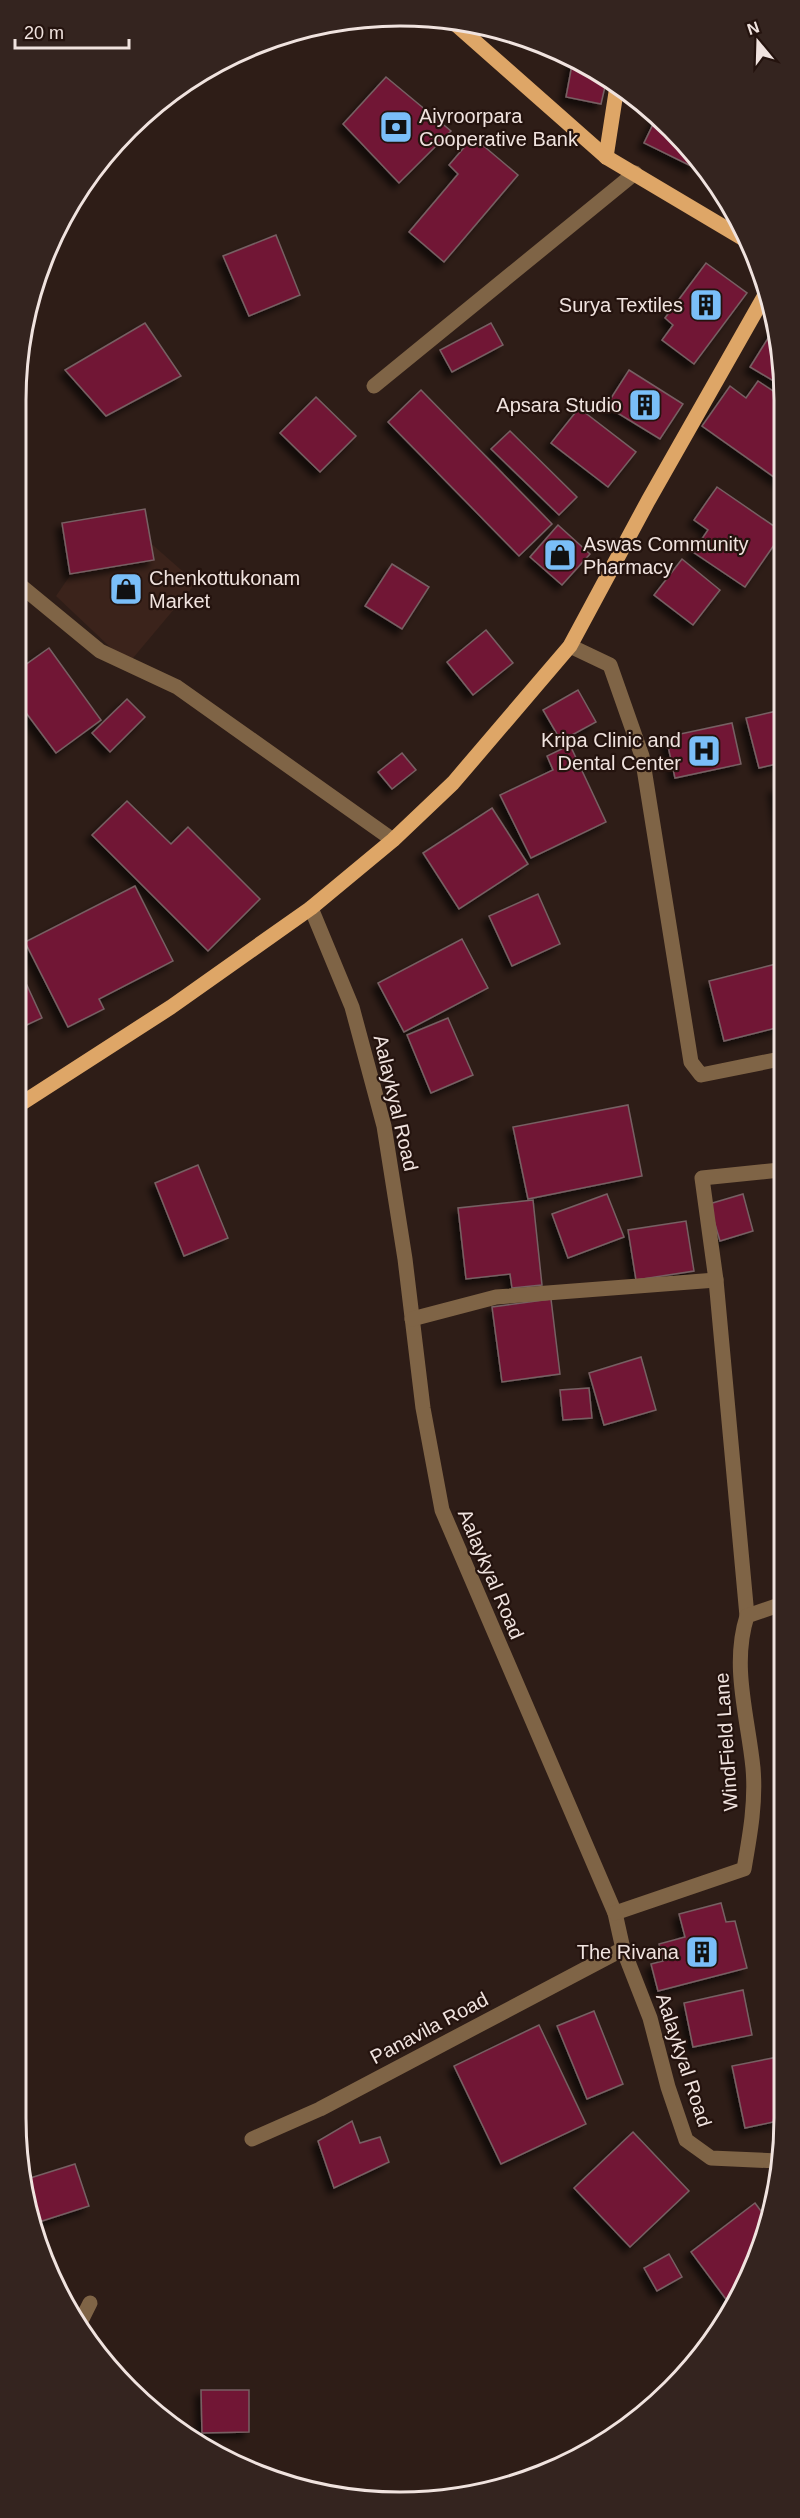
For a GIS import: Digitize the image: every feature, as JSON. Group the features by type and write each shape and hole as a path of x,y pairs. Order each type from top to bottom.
{"main road":[{"path":"464,31 606,157 736,234"},
{"path":"606,157 616,94"},
{"path":"26,1100 171,1006 311,908 393,840 453,783 570,646 648,501 762,302"}],"street":[{"path":"374,386 635,173"},
{"path":"26,590 100,651 177,687 393,840"},
{"path":"570,646 610,665 642,756 691,1062 701,1075 774,1060"},
{"name":"Aalaykyal Road","path":"311,908 352,1007 384,1126 423,1408 442,1510 615,1913 623,1949 650,2018 668,2087 686,2140 711,2158 772,2161"},
{"path":"774,1171 702,1178 716,1280 747,1616 774,1607"},
{"path":"412,1319 496,1297 716,1280"},
{"name":"WindField Lane","path":"615,1913 744,1869 753,1818 753,1768 742,1692 741,1637 747,1616"},
{"name":"Panavila Road","path":"252,2139 320,2109 623,1949"},
{"path":"83,2317 90,2303"}],"shaded area":[{"name":"Chenkottukonam Market","path":"114,511 196,583 128,664 56,596"}],"building":[{"path":"572,67 605,87 601,104 566,97"},
{"name":"Aiyroorpara Cooperative Bank","path":"386,77 451,131 399,183 343,124"},
{"path":"653,124 693,167 644,143"},
{"path":"473,137 518,175 444,262 409,232 458,174 449,165"},
{"path":"276,235 300,295 249,316 223,256"},
{"name":"Surya Textiles","path":"706,263 747,293 694,364 662,340 673,325 665,318"},
{"path":"145,323 181,376 106,416 65,370"},
{"path":"491,323 503,345 452,372 440,350"},
{"path":"769,337 774,381 750,367"},
{"name":"Apsara Studio","path":"629,370 683,404 660,439 606,406"},
{"path":"758,381 774,392 774,477 702,426 730,386 746,398"},
{"path":"421,390 552,524 519,556 388,422"},
{"path":"316,397 356,436 320,472 280,433"},
{"path":"579,408 636,452 608,487 551,443"},
{"path":"510,431 577,497 559,515 491,449"},
{"path":"717,487 774,526 774,545 745,587 693,552 708,530 694,520"},
{"path":"145,509 154,560 70,574 62,523"},
{"name":"Aswas Community Pharmacy","path":"558,525 590,554 562,585 530,557"},
{"path":"682,559 720,590 693,625 654,595"},
{"path":"392,564 429,587 402,629 365,606"},
{"path":"486,630 513,663 473,695 447,662"},
{"path":"49,648 101,720 56,753 26,713 26,664"},
{"path":"578,690 596,722 561,741 543,710"},
{"path":"127,699 145,717 110,752 92,733"},
{"path":"774,712 774,765 759,768 746,718"},
{"name":"Kripa Clinic and Dental Center","path":"732,723 741,764 675,778 666,737"},
{"path":"570,745 606,822 531,858 500,795 553,770 547,756"},
{"path":"402,753 416,770 392,789 378,772"},
{"path":"127,801 171,844 188,827 260,899 208,951 92,835"},
{"path":"492,808 528,864 459,909 423,853"},
{"path":"135,886 173,961 99,999 104,1009 68,1027 26,941"},
{"path":"538,894 560,944 512,966 489,916"},
{"path":"462,939 488,988 404,1032 378,983"},
{"path":"774,965 774,1028 724,1041 709,981"},
{"path":"26,983 42,1018 26,1025"},
{"path":"448,1018 473,1075 431,1093 407,1035"},
{"path":"628,1105 642,1176 528,1199 513,1127"},
{"path":"198,1165 228,1238 184,1256 155,1183"},
{"path":"607,1194 624,1237 568,1258 552,1214"},
{"path":"743,1194 753,1231 720,1241 709,1204"},
{"path":"533,1200 542,1285 512,1288 510,1274 466,1279 458,1208"},
{"path":"686,1221 694,1271 636,1280 628,1230"},
{"path":"551,1299 560,1374 502,1382 492,1307"},
{"path":"641,1357 656,1410 604,1425 589,1373"},
{"path":"589,1388 592,1418 563,1420 560,1390"},
{"name":"The Rivana","path":"721,1903 726,1922 735,1921 747,1968 658,1991 651,1964 663,1961 659,1944 685,1937 679,1914"},
{"path":"743,1990 752,2035 693,2047 684,2003"},
{"path":"594,2011 623,2084 587,2099 557,2026"},
{"path":"539,2025 586,2124 501,2164 454,2066"},
{"path":"774,2058 774,2122 745,2128 732,2066"},
{"path":"352,2121 360,2143 380,2137 389,2162 334,2188 318,2141"},
{"path":"633,2132 689,2191 630,2247 574,2188"},
{"path":"75,2164 89,2206 40,2222 31,2178"},
{"path":"755,2203 762,2213 746,2261 727,2300 691,2252"},
{"path":"669,2254 682,2277 657,2291 644,2268"},
{"path":"201,2390 249,2390 249,2432 202,2433"}],"place":[{"name":"Aiyroorpara Cooperative Bank","path":"396,127"},
{"name":"Surya Textiles","path":"706,305"},
{"name":"Apsara Studio","path":"645,405"},
{"name":"Aswas Community Pharmacy","path":"560,555"},
{"name":"Chenkottukonam Market","path":"126,589"},
{"name":"Kripa Clinic and Dental Center","path":"704,751"},
{"name":"The Rivana","path":"702,1952"}]}
